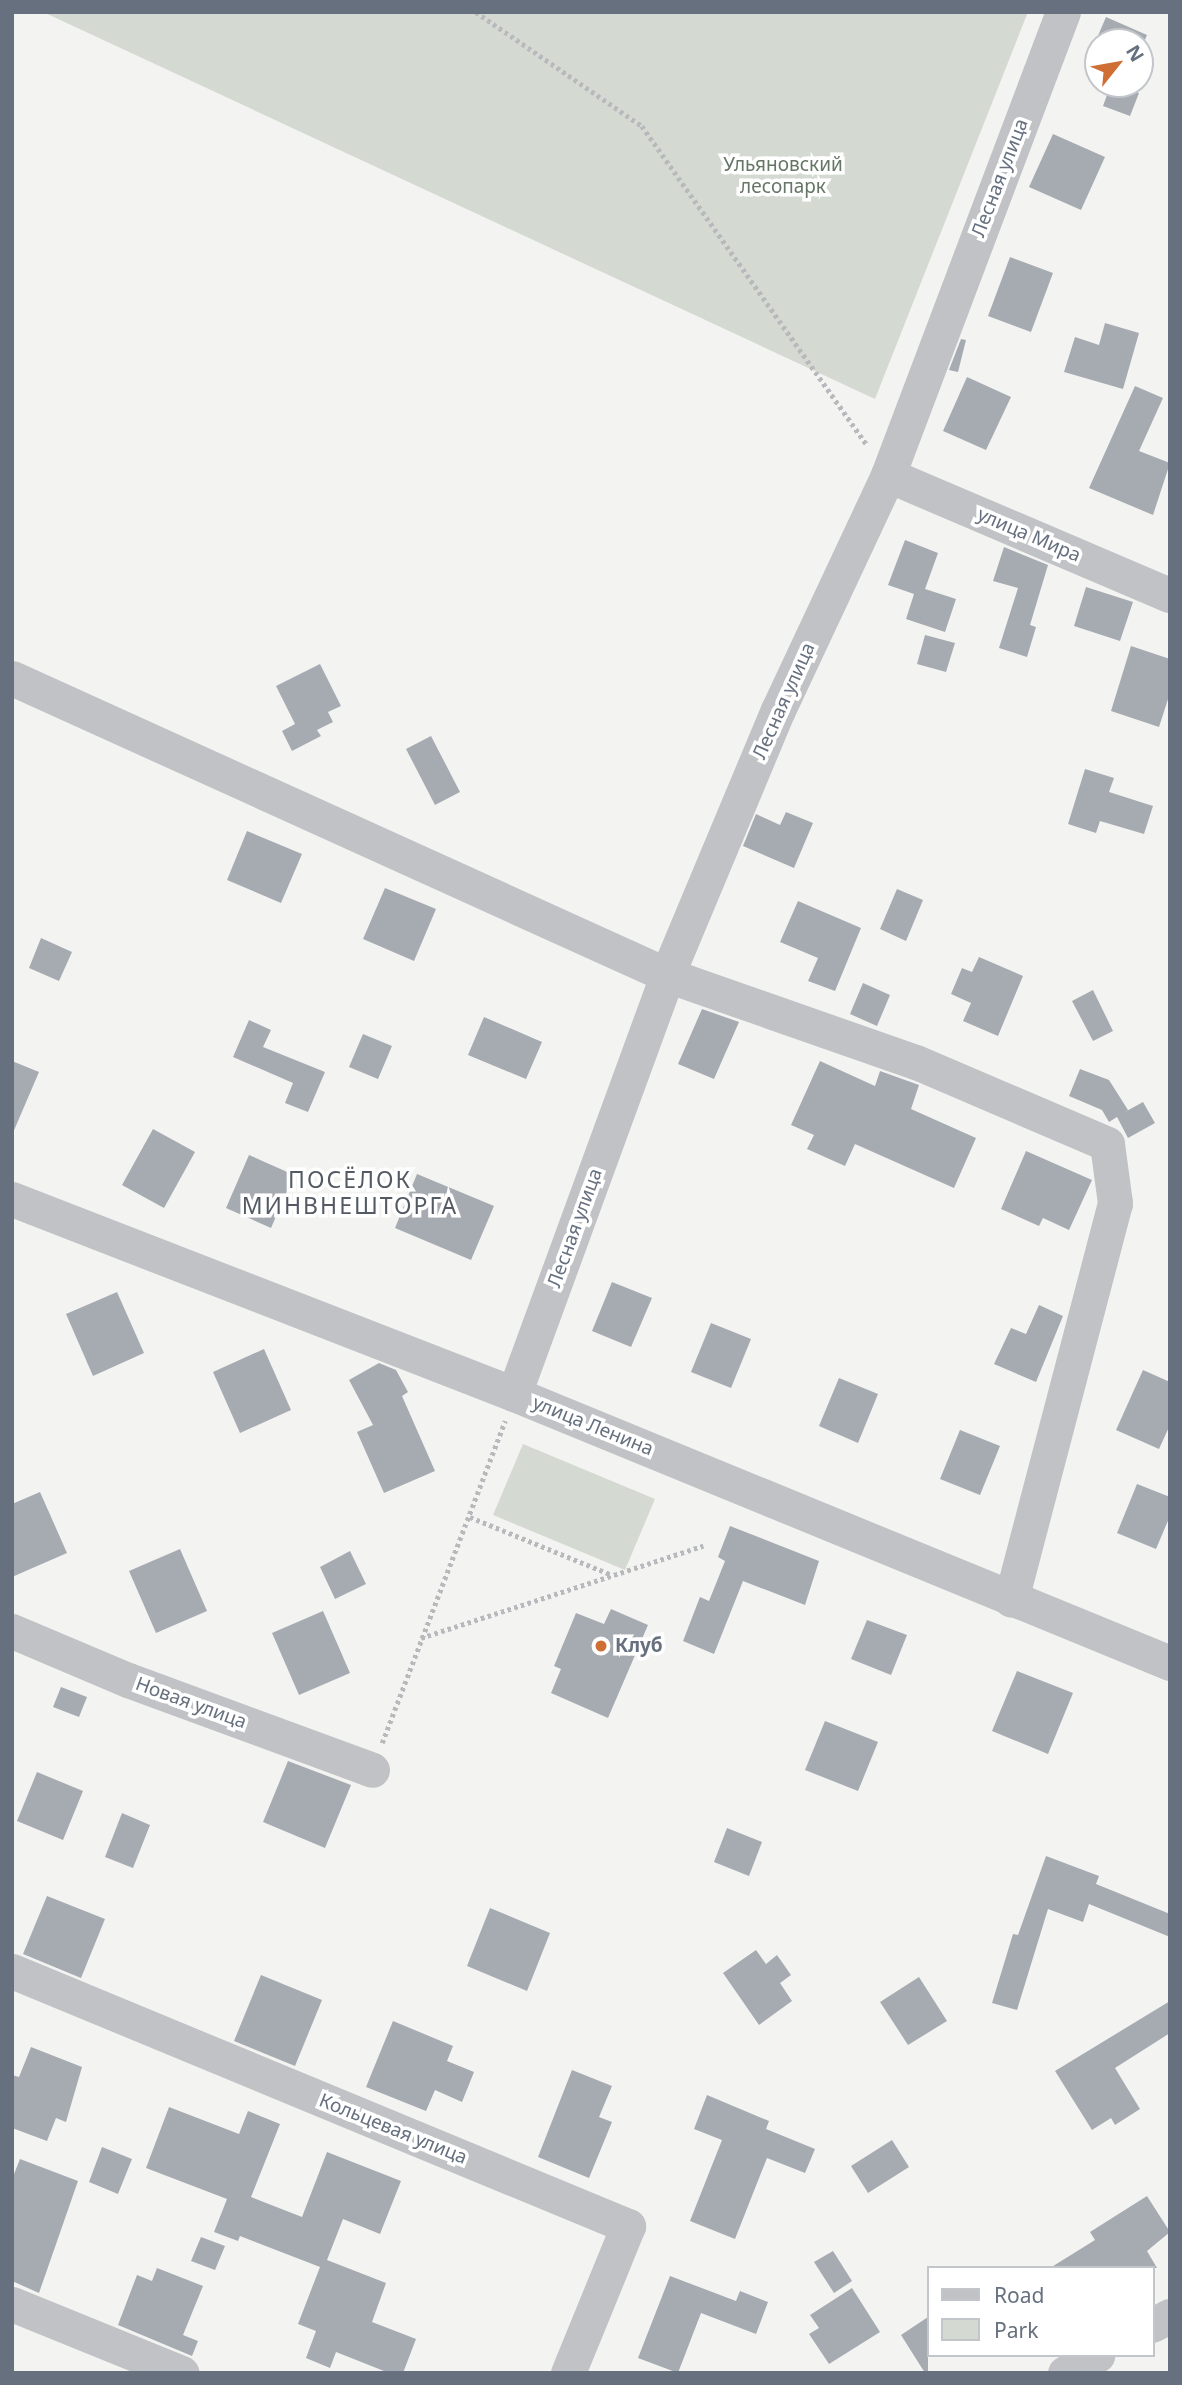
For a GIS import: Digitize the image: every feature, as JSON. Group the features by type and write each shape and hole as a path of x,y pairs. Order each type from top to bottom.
{"street":[{"name":"Лесная улица","path":"514,1394 667,975 778,710 888,475 1063,12"},
{"name":"улица Мира","path":"888,475 1170,595"},
{"path":"12,678 667,975 916,1062 1107,1143 1115,1203 1011,1600"},
{"name":"улица Ленина","path":"12,1199 514,1394 1170,1663"},
{"name":"Новая улица","path":"12,1631 128,1680 372,1770"},
{"name":"Кольцевая улица","path":"12,1971 628,2226 568,2373"},
{"path":"12,2304 182,2373"},
{"path":"1065,2373 1093,2357"}],"path":[{"path":"476,12 642,126 888,475"},
{"path":"372,1770 421,1637 470,1517 514,1394"},
{"path":"470,1517 613,1575"},
{"path":"421,1637 703,1546"}],"green space":[{"name":"Ульяновский лесопарк","path":"43,12 1028,12 875,399"},
{"path":"523,1444 655,1499 625,1570 493,1515"}],"building":[{"path":"1106,17 1131,28 1101,28"},
{"path":"1106,98 1137,98 1130,116 1103,106"},
{"path":"1053,134 1105,157 1081,210 1029,187"},
{"path":"1010,257 1053,273 1031,332 988,316"},
{"path":"1105,323 1139,333 1123,389 1064,372 1075,337 1099,345"},
{"path":"961,339 966,340 958,372 949,370"},
{"path":"967,377 1011,397 986,450 943,431"},
{"path":"1135,386 1163,398 1139,451 1170,463 1153,515 1089,488"},
{"path":"905,540 938,553 925,589 956,599 945,632 906,619 914,594 888,585"},
{"path":"1004,547 1048,565 1030,625 1036,627 1027,657 999,648 1018,588 993,581"},
{"path":"1086,587 1133,602 1120,641 1074,626"},
{"path":"925,635 955,643 946,672 917,664"},
{"path":"1131,646 1170,659 1170,693 1159,727 1111,711"},
{"path":"320,664 341,706 328,712 333,722 317,730 321,736 292,751 282,731 295,724 276,686"},
{"path":"431,736 460,792 435,805 406,749"},
{"path":"1085,769 1114,778 1109,792 1153,806 1144,834 1100,821 1096,833 1068,824"},
{"path":"786,812 813,823 794,868 743,846 756,814 780,825"},
{"path":"247,831 302,854 281,903 227,880"},
{"path":"385,888 436,909 414,961 363,939"},
{"path":"897,889 923,900 906,941 880,929"},
{"path":"798,901 861,928 835,991 808,981 818,958 780,942"},
{"path":"41,938 72,952 59,981 29,968"},
{"path":"979,957 1023,976 998,1036 963,1021 971,1003 951,994 962,968 972,972"},
{"path":"863,983 890,995 877,1026 850,1014"},
{"path":"1093,990 1113,1031 1093,1041 1072,1001"},
{"path":"702,1009 739,1022 714,1079 678,1064"},
{"path":"484,1017 542,1042 526,1079 468,1055"},
{"path":"249,1020 271,1030 263,1047 325,1072 308,1112 285,1103 293,1083 233,1057"},
{"path":"363,1034 392,1046 378,1079 349,1067"},
{"path":"12,1061 39,1072 12,1135"},
{"path":"820,1061 875,1086 880,1071 919,1085 911,1109 976,1138 954,1188 855,1144 845,1166 807,1149 814,1135 791,1125"},
{"path":"1080,1069 1109,1080 1128,1110 1123,1113 1143,1102 1155,1123 1128,1138 1117,1117 1109,1122 1102,1110 1069,1096"},
{"path":"153,1129 195,1152 164,1208 122,1185"},
{"path":"1026,1151 1092,1180 1069,1230 1043,1218 1039,1226 1001,1209"},
{"path":"249,1155 294,1175 271,1228 226,1208"},
{"path":"417,1174 494,1206 471,1260 395,1228"},
{"path":"612,1282 652,1298 631,1347 592,1331"},
{"path":"117,1292 144,1353 93,1376 66,1314"},
{"path":"1039,1305 1063,1316 1036,1382 994,1364 1011,1328 1026,1334"},
{"path":"711,1323 751,1339 731,1388 691,1372"},
{"path":"264,1349 291,1410 240,1433 213,1372"},
{"path":"379,1363 396,1370 408,1392 402,1396 435,1471 384,1493 357,1432 373,1425 349,1380"},
{"path":"1143,1370 1170,1382 1170,1425 1159,1449 1116,1430"},
{"path":"839,1378 878,1394 858,1443 819,1426"},
{"path":"960,1430 1000,1446 980,1495 940,1479"},
{"path":"1137,1484 1170,1497 1170,1516 1156,1549 1117,1533"},
{"path":"40,1492 67,1553 12,1577 12,1504"},
{"path":"730,1526 819,1561 805,1605 743,1581 714,1654 683,1641 700,1597 709,1601 725,1561 718,1557"},
{"path":"180,1549 207,1611 156,1633 129,1571"},
{"path":"350,1551 366,1584 335,1599 320,1567"},
{"name":"Клуб","path":"611,1609 648,1625 608,1718 551,1693 561,1669 554,1666 576,1613 604,1624"},
{"path":"323,1611 350,1673 299,1695 272,1633"},
{"path":"867,1620 907,1635 891,1675 851,1659"},
{"path":"1017,1671 1073,1693 1048,1754 992,1731"},
{"path":"61,1687 87,1697 79,1717 53,1707"},
{"path":"825,1721 878,1742 858,1791 805,1770"},
{"path":"288,1761 351,1785 325,1848 263,1822"},
{"path":"37,1772 83,1791 63,1840 17,1821"},
{"path":"122,1813 150,1825 133,1868 105,1857"},
{"path":"727,1828 762,1842 749,1876 714,1862"},
{"path":"1046,1856 1099,1876 1096,1884 1170,1914 1170,1937 1089,1904 1083,1922 1048,1909 1017,2010 992,2003 1013,1934 1018,1935"},
{"path":"47,1896 105,1919 81,1978 23,1954"},
{"path":"490,1908 550,1933 527,1991 467,1966"},
{"path":"756,1950 766,1964 777,1955 791,1975 780,1983 792,2001 759,2025 723,1973"},
{"path":"261,1975 322,2000 295,2066 234,2041"},
{"path":"919,1977 947,2021 908,2045 880,2002"},
{"path":"1170,2001 1170,2033 1115,2068 1140,2109 1115,2125 1111,2118 1092,2130 1055,2071"},
{"path":"393,2021 453,2046 447,2061 474,2072 462,2102 435,2090 426,2111 366,2087"},
{"path":"31,2047 82,2067 66,2122 56,2118 47,2141 12,2128 12,2075 19,2077"},
{"path":"572,2070 612,2086 599,2117 612,2122 589,2178 538,2157"},
{"path":"707,2095 769,2121 766,2129 815,2149 805,2173 767,2158 735,2239 690,2221 722,2140 694,2129"},
{"path":"169,2107 239,2134 248,2111 280,2124 251,2197 302,2217 327,2152 401,2181 380,2234 343,2219 327,2260 386,2283 372,2322 416,2339 403,2373 389,2373 336,2352 330,2368 306,2358 316,2331 298,2324 320,2267 240,2236 238,2241 214,2232 227,2199 146,2168"},
{"path":"892,2140 909,2167 868,2193 851,2166"},
{"path":"102,2147 132,2159 118,2194 89,2182"},
{"path":"20,2159 78,2181 39,2293 12,2281 12,2179"},
{"path":"1147,2196 1170,2232 1147,2251 1157,2268 1053,2266 1095,2240 1090,2232"},
{"path":"201,2237 225,2246 215,2270 191,2261"},
{"path":"833,2251 852,2281 834,2293 814,2262"},
{"path":"157,2268 203,2286 183,2335 198,2341 192,2356 118,2325 137,2275 152,2281"},
{"path":"670,2276 736,2301 740,2291 768,2302 756,2334 701,2313 678,2373 638,2358"},
{"path":"852,2288 880,2332 829,2364 809,2334 819,2328 810,2315"},
{"path":"926,2318 928,2373 925,2373 901,2335"}],"place":[{"name":"Клуб","path":"601,1646"}],"district":[{"name":"ПОСЁЛОК МИНВНЕШТОРГА","path":"350,1192"}]}
